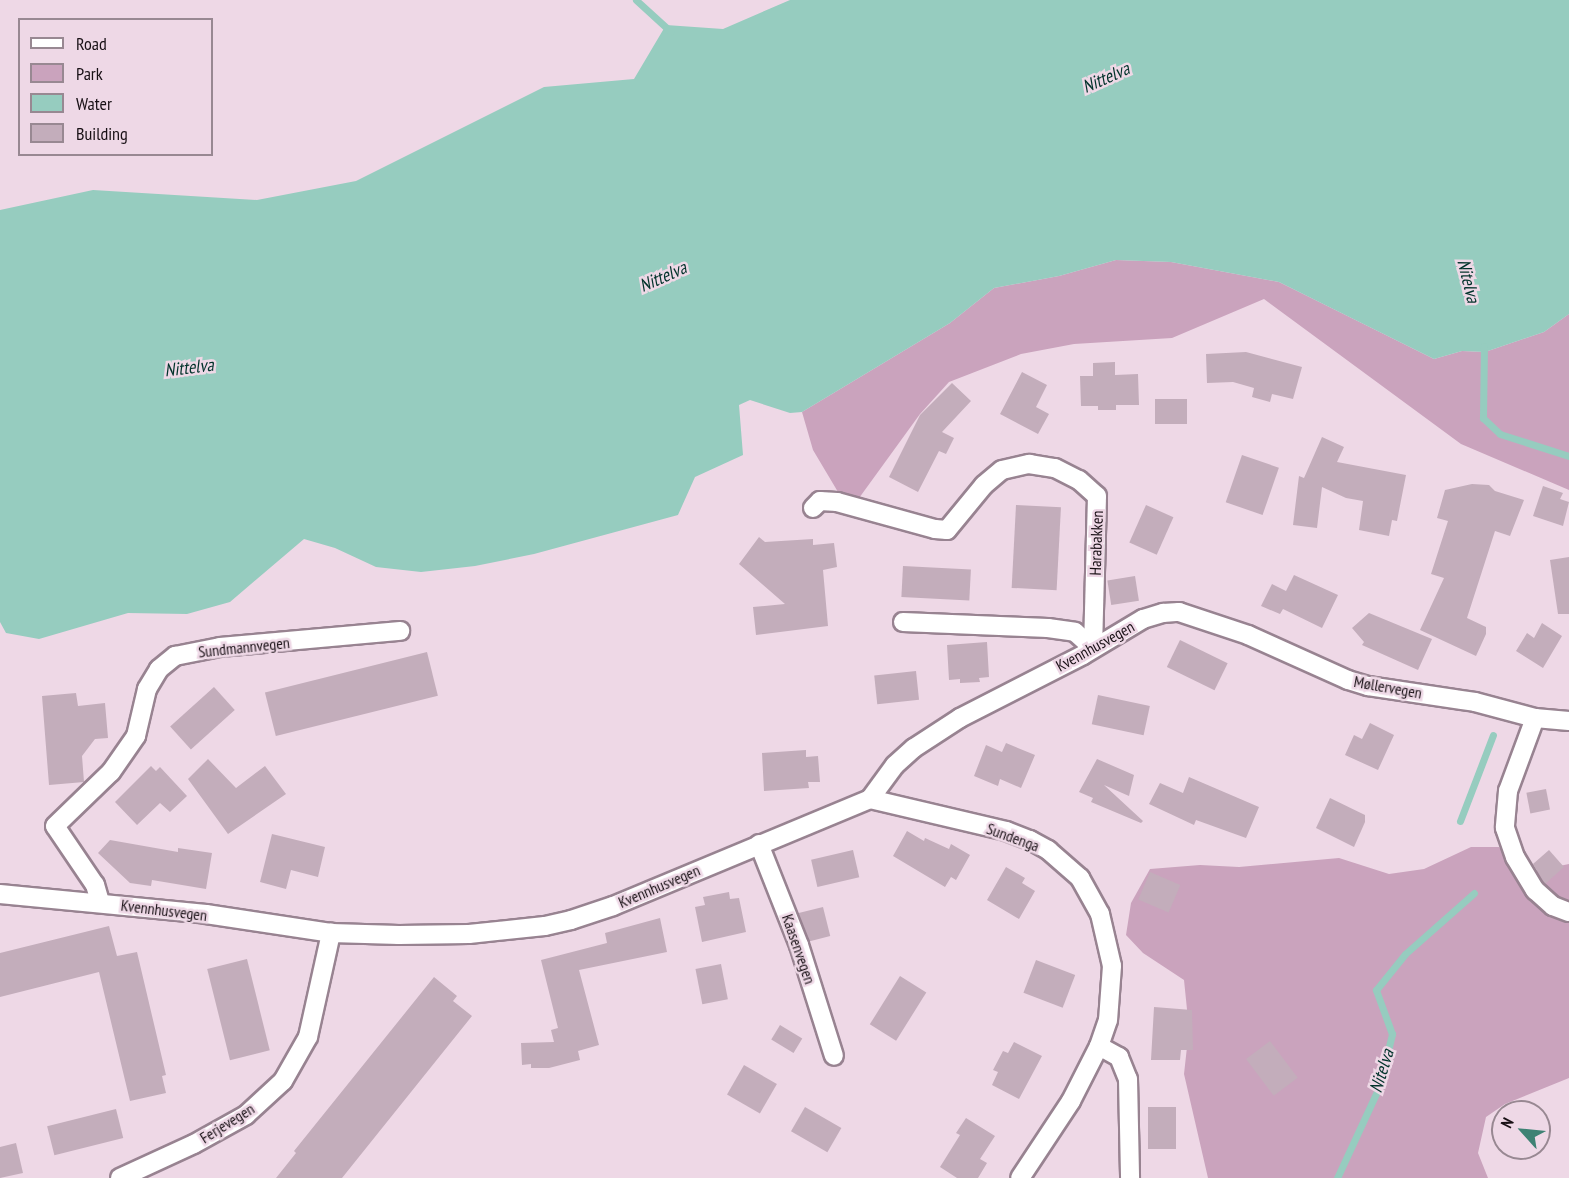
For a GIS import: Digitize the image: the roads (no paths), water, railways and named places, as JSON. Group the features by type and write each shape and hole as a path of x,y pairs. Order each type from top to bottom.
{"street":[{"name":"Harabakken","path":"813,508 820,501 837,502 935,529 947,530 984,485 1002,470 1029,464 1055,468 1079,480 1097,496 1093,648"},
{"name":"Kvennhusvegen","path":"0,894 99,902 331,933 468,934 545,926 613,906 870,799 895,765 914,748 960,718 1143,619 1163,613 1179,612 1248,635"},
{"path":"903,622 1048,628 1075,632 1093,648"},
{"name":"Sundmannvegen","path":"99,902 95,885 55,826 111,772 136,736 147,690 159,669 175,657 220,647 400,631"},
{"name":"Møllervegen","path":"1248,635 1348,680 1368,686 1395,688 1475,702 1535,718 1569,721"},
{"path":"1535,718 1508,791 1505,828 1515,857 1535,890 1553,906 1569,912"},
{"name":"Sundenga","path":"870,799 1012,833 1048,850 1080,878 1100,914 1112,966 1108,1020 1100,1046 1071,1101 1020,1178"},
{"name":"Kaasenvegen","path":"759,844 799,945 834,1056"},
{"name":"Ferjevegen","path":"120,1178 194,1144 246,1115 283,1081 308,1037 331,933"},
{"path":"1100,1046 1119,1057 1128,1079 1130,1178"}],"water":[{"name":"Nittelva","path":"790,0 1569,0 1569,314 1544,332 1485,352 1462,351 1434,359 1279,282 1171,262 1116,260 1059,276 994,288 950,323 802,412 790,413 750,400 739,405 743,455 695,477 678,515 534,554 475,566 421,572 376,567 335,548 304,539 230,602 187,614 128,613 39,639 6,633 0,622 0,210 93,190 257,200 356,181 544,87 634,79 666,25 723,29"}],"waterway":[{"path":"636,0 671,32"},
{"name":"Nitelva","path":"1484,346 1483,418 1500,434 1569,456"},
{"name":"Nitelva","path":"1460,821 1493,735"},
{"name":"Nitelva","path":"1337,1178 1379,1087 1392,1034 1376,990 1405,954 1474,893"}]}
